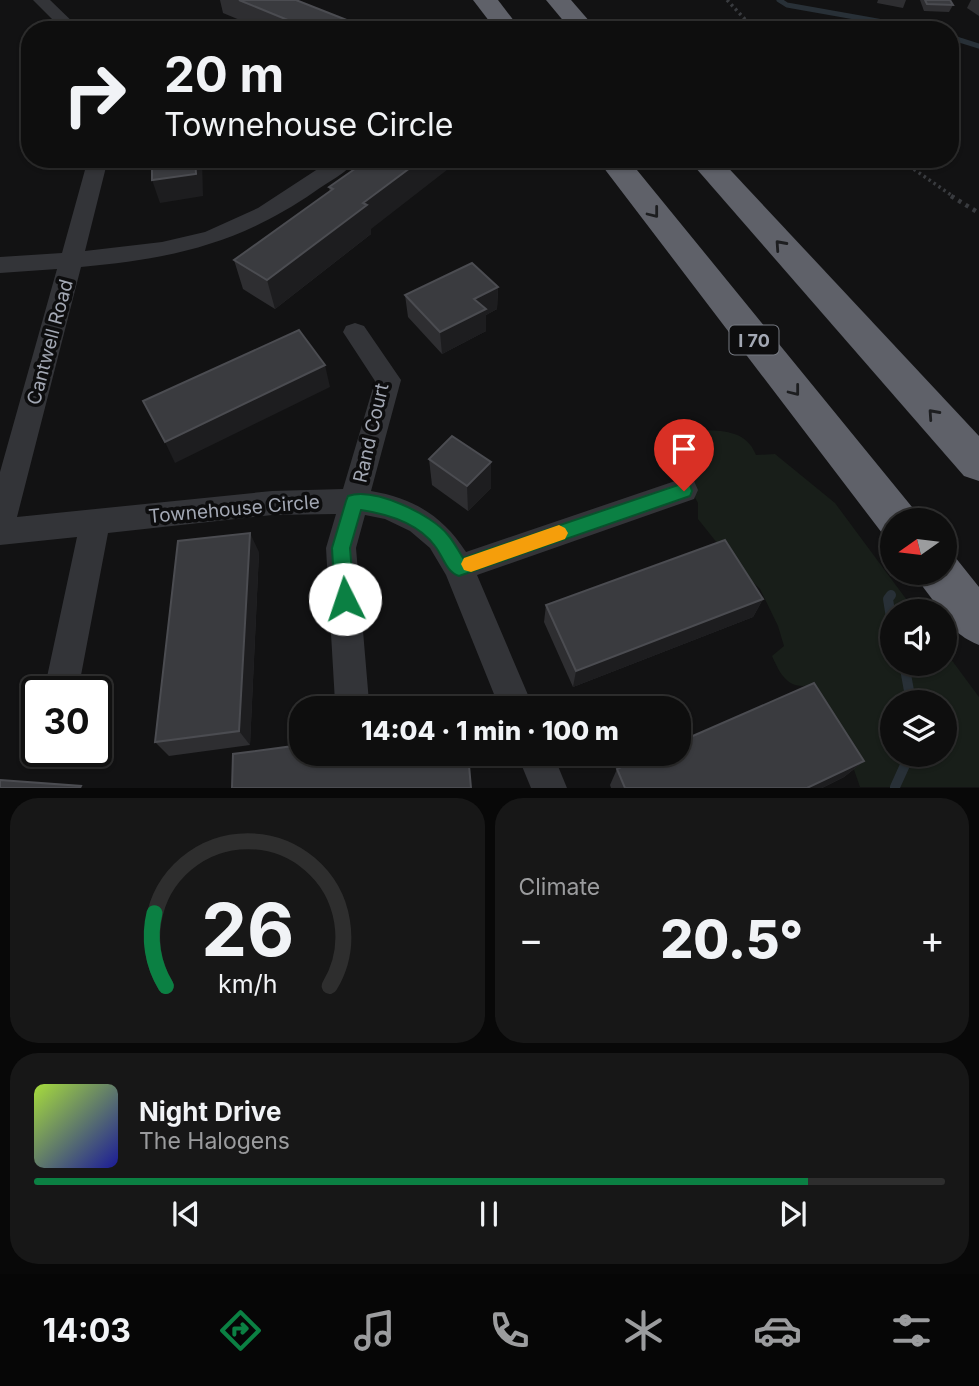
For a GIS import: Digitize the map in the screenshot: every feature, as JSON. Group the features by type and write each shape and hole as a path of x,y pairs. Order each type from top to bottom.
{"highway":[{"path":"485,0 502,21"},
{"path":"558,0 577,21"},
{"name":"I 70","path":"619,168 888,508"},
{"path":"711,168 979,464"},
{"path":"949,585 979,623"}],"street":[{"path":"45,1 64,21"},
{"name":"Cantwell Road","path":"0,525 96,168"},
{"path":"0,265 175,246 212,237 272,211 334,168"},
{"name":"Rand Court","path":"352,696 341,548 388,380 355,332"},
{"path":"459,568 684,491"},
{"name":"Townehouse Circle","path":"0,532 272,503 355,501 390,507 420,522 441,539 459,568 512,696"},
{"path":"64,676 95,523"},
{"path":"540,766 549,788"}],"path":[{"path":"727,0 747,21"},
{"path":"910,168 979,213"}],"shaded area":[{"path":"704,430 721,431 742,437 756,455 775,454 835,503 880,564 880,585 896,585 906,599 880,599 880,676 957,676 957,667 979,697 979,787 860,787 836,718 810,685 790,683 775,663 772,656 784,646 778,626 760,589 733,563 698,519 698,503 682,474 682,454"}],"building":[{"path":"239,0 296,0 349,21 290,21"},
{"path":"925,0 950,0 953,5 927,4"},
{"path":"152,168 196,168 196,174 152,180"},
{"path":"356,168 410,168 363,203 367,205 267,280 234,260 333,189 329,187"},
{"path":"472,263 498,287 474,299 486,309 440,332 405,295"},
{"path":"299,330 325,365 165,442 143,401"},
{"path":"452,436 491,462 467,486 429,459"},
{"path":"250,533 239,731 155,742 178,541"},
{"path":"725,540 763,599 576,671 546,605"},
{"path":"814,683 864,761 807,788 625,788 617,769 624,766 691,766 691,737"},
{"path":"289,747 289,766 469,766 471,788 232,788 233,754"},
{"path":"0,780 81,786 0,788"}],"waterway":[{"path":"779,0 787,5 877,21"},
{"path":"959,40 979,46"},
{"path":"888,599 891,595"},
{"path":"906,676 909,690"},
{"path":"895,787 904,767"}],"slow traffic":[{"path":"471,564 559,533"}],"route":[{"path":"345,599 341,548 355,501 390,507 420,522 441,539 459,568 684,491"}]}
